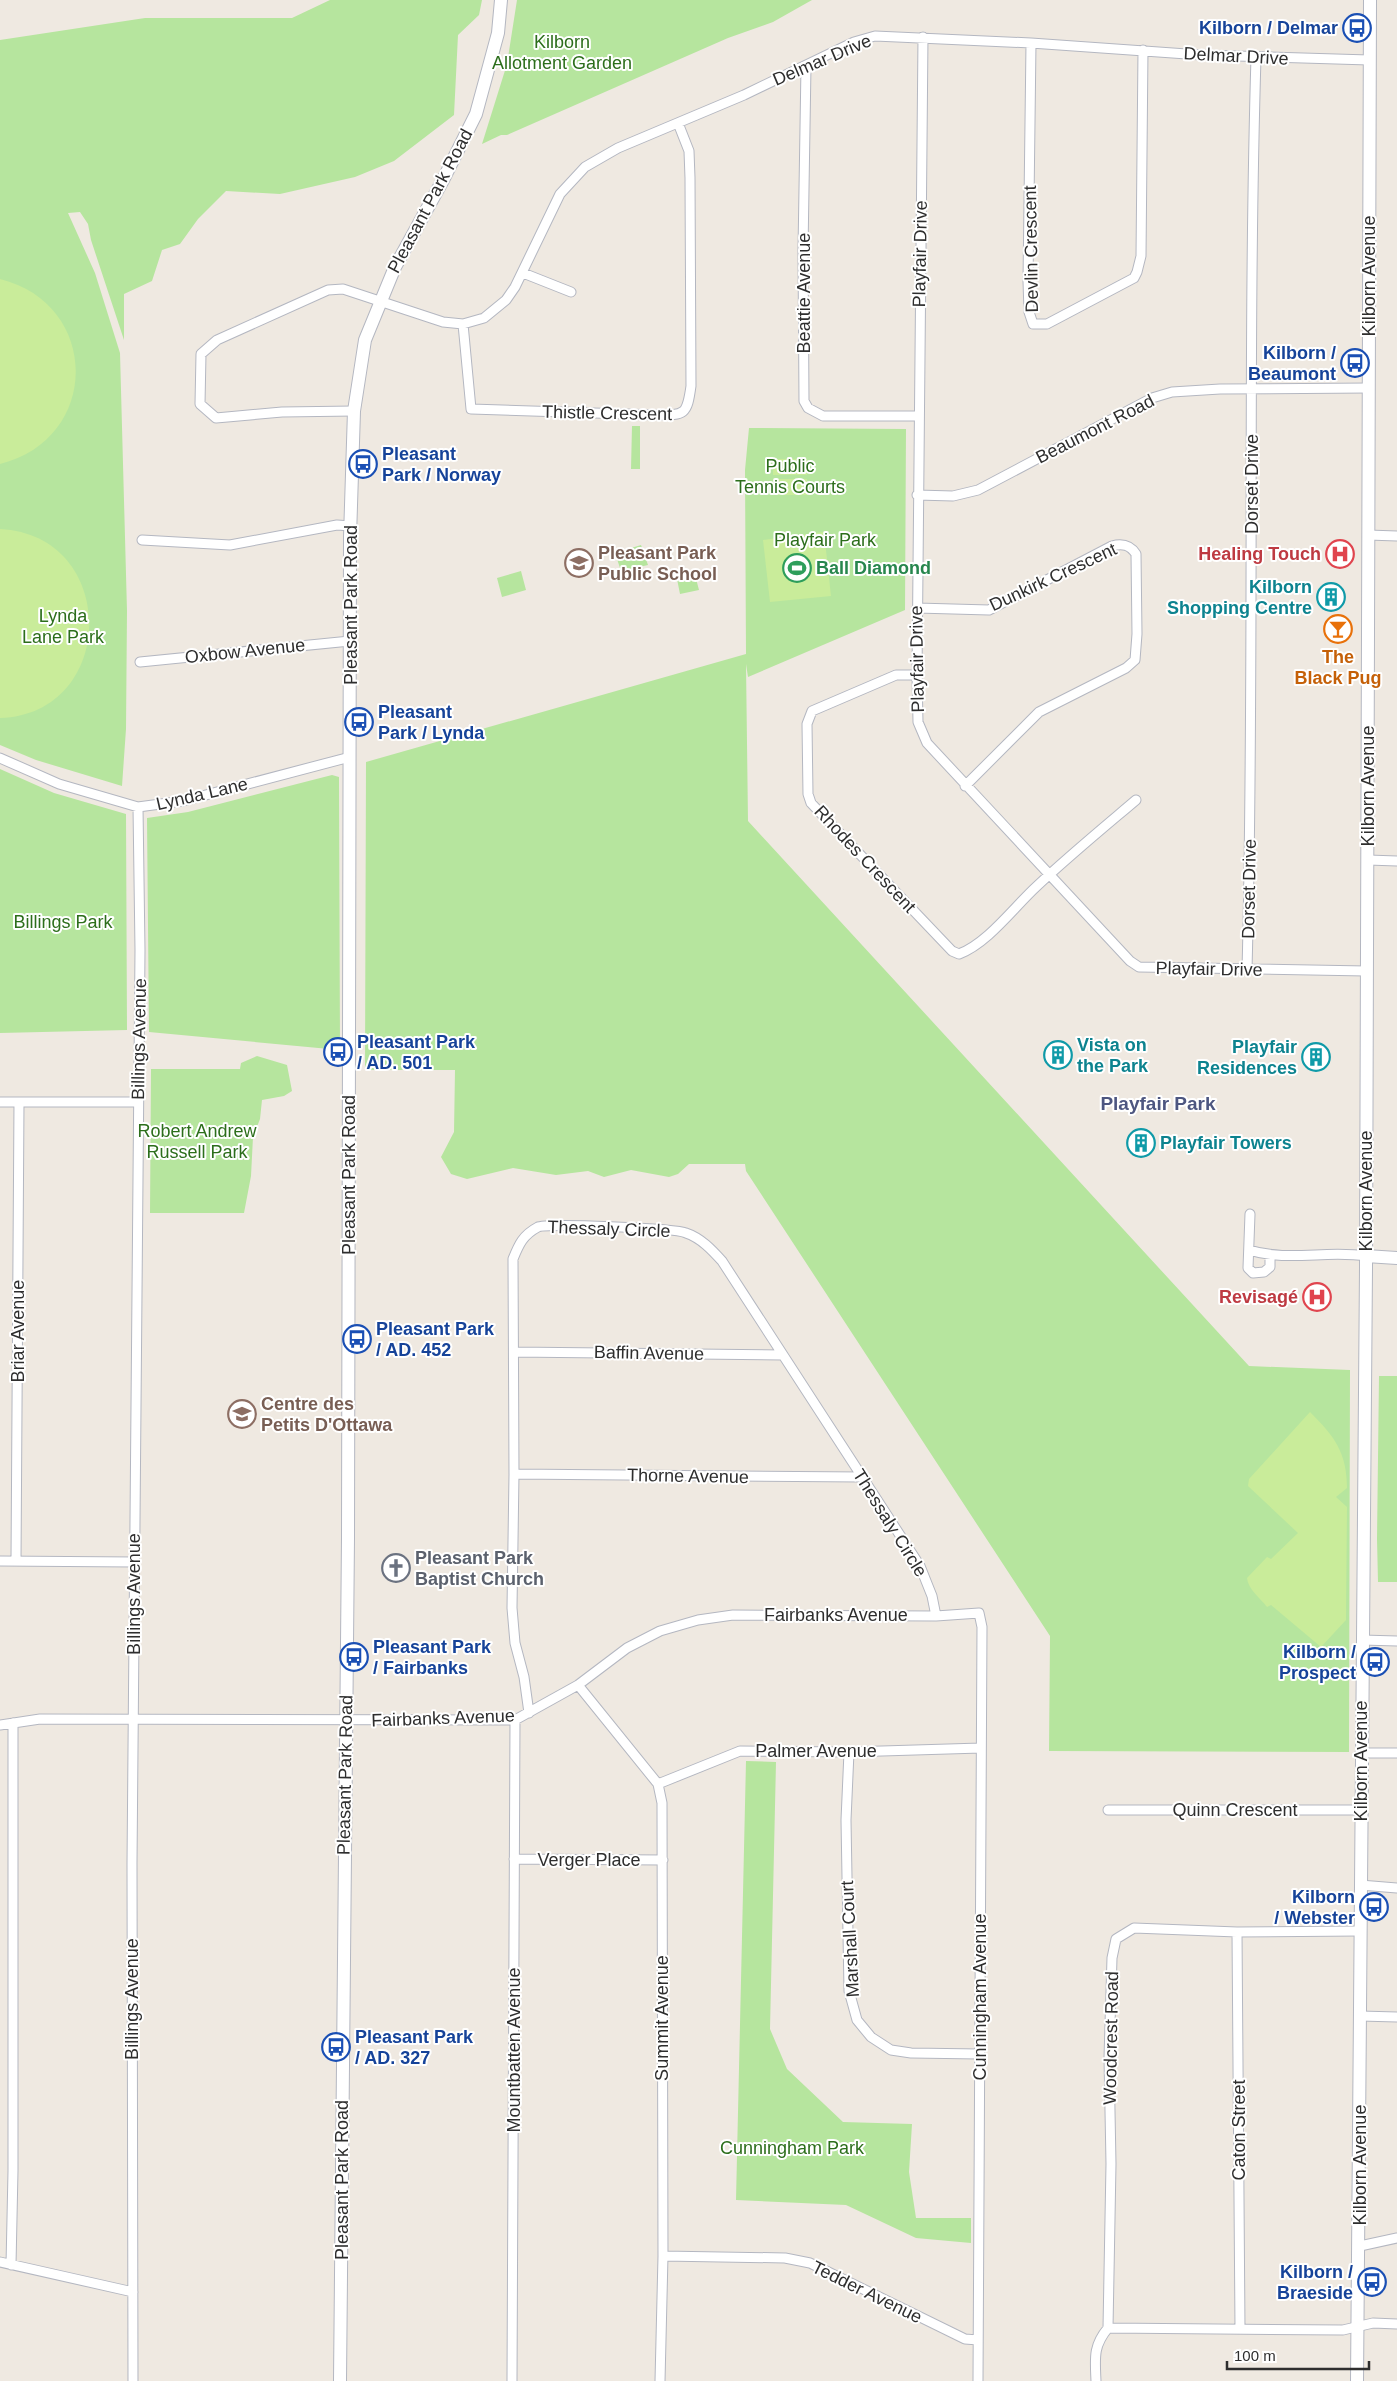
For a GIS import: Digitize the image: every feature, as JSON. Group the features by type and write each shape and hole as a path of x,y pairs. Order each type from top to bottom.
{"street":[{"name":"Pleasant Park Road","path":"340,2381 346,1720 350,526 354,411 365,340 381,300 402,253 444,180 476,114 498,33 501,0"},
{"name":"Kilborn Avenue","path":"1357,2381 1360,2246 1360,1753 1366,1256 1370,0"},
{"name":"Delmar Drive","path":"354,411 282,412 216,418 200,404 201,354 217,340 328,290 344,288 443,322 463,324 484,318 506,300 523,272 560,194 585,167 618,148 806,66 854,42 875,36 923,37 1256,57 1369,60"},
{"name":"Playfair Drive","path":"923,37 916,675 918,722 927,744 1048,876 1130,961 1139,967 1366,971"},
{"name":"Devlin Crescent","path":"1031,43 1028,281 1030,312 1033,324 1047,324 1134,278 1137,272 1141,256 1143,50"},
{"name":"Dorset Drive","path":"1247,970 1251,797 1251,227 1256,57"},
{"name":"Beattie Avenue","path":"806,66 803,250 804,401 808,408 823,416 918,416"},
{"name":"Thistle Crescent","path":"463,324 470,409 657,416 679,415 685,412 688,406 691,386 690,178 689,151 678,123"},
{"path":"523,272 571,292"},
{"name":"Beaumont Road","path":"917,495 953,496 978,490 1152,398 1172,392 1252,388 1369,388"},
{"path":"142,540 230,545 337,525 350,526"},
{"path":"1368,536 1397,536"},
{"name":"Dunkirk Crescent","path":"917,608 988,610 1112,546 1126,545 1132,548 1136,554 1137,634 1135,660 1126,668 1039,712 965,786"},
{"name":"Oxbow Avenue","path":"140,662 350,641"},
{"name":"Rhodes Crescent","path":"916,675 896,676 812,711 807,724 808,794 811,803 952,951 959,954 967,951 1003,921 1048,876"},
{"name":"Lynda Lane","path":"0,758 58,784 138,807 184,801 350,757"},
{"path":"1048,876 1136,800"},
{"name":"Billings Avenue","path":"133,2381 132,1864 138,1102 138,807"},
{"path":"1368,860 1397,861"},
{"path":"0,1102 138,1102"},
{"name":"Briar Avenue","path":"16,1561 19,1102"},
{"path":"1250,1214 1248,1268 1253,1273 1268,1270 1270,1255"},
{"name":"Thessaly Circle","path":"529,1713 524,1677 515,1643 512,1608 514,1474 513,1259 522,1238 540,1226 662,1228 686,1232 706,1245 722,1261 920,1566 932,1596 936,1616"},
{"path":"1250,1250 1270,1255 1347,1254 1397,1258"},
{"name":"Baffin Avenue","path":"514,1352 783,1355"},
{"name":"Thorne Avenue","path":"514,1474 862,1478"},
{"path":"0,1561 134,1562"},
{"name":"Fairbanks Avenue","path":"0,1725 40,1719 515,1720 578,1685 627,1648 660,1631 698,1620 733,1615 936,1616 979,1613"},
{"name":"Cunningham Avenue","path":"978,2381 982,1627 979,1613"},
{"path":"1362,1640 1397,1641"},
{"name":"Summit Avenue","path":"578,1685 658,1784 662,1803 663,2256 660,2381"},
{"name":"Mountbatten Avenue","path":"512,2381 515,1720"},
{"path":"11,2265 13,2171 13,1723"},
{"name":"Palmer Avenue","path":"658,1784 740,1751 849,1752 981,1748"},
{"name":"Marshall Court","path":"849,1752 846,1820 849,1992 857,2020 871,2037 891,2050 911,2053 980,2054"},
{"path":"1360,1753 1397,1753"},
{"name":"Quinn Crescent","path":"1108,1810 1361,1810"},
{"name":"Verger Place","path":"514,1859 663,1860"},
{"path":"1360,1885 1397,1888"},
{"name":"Woodcrest Road","path":"1096,2381 1095,2357 1098,2340 1108,2328 1111,2164 1109,2058 1112,1958 1116,1939 1134,1928 1237,1932 1360,1931"},
{"name":"Caton Street","path":"1237,1932 1240,2329"},
{"path":"1360,2016 1397,2018"},
{"path":"1360,2246 1397,2238"},
{"name":"Tedder Avenue","path":"663,2256 785,2258 810,2263 965,2339 978,2340"},
{"path":"0,2262 133,2292"},
{"path":"1108,2328 1349,2330 1373,2323 1397,2324"}],"green space":[{"name":"Lynda Lane Park","path":"330,0 482,0 479,15 458,35 454,115 394,161 355,177 280,194 226,191 198,219 180,244 162,250 152,281 124,294 124,340 91,240 88,224 80,212 68,213 95,273 120,353 127,611 126,729 122,786 36,760 0,745 0,40 145,18 292,18"},
{"name":"Kilborn Allotment Garden","path":"517,0 812,0 773,22 728,38 507,135 501,135 482,144 507,64"},
{"path":"0,279 33,293 57,315 71,342 76,372 71,401 57,428 33,450 0,464"},
{"path":"632,426 640,426 640,469 631,469"},
{"name":"Public Tennis Courts","path":"749,428 906,429 905,610 748,677 746,664 748,821 1249,1366 1350,1370 1349,1752 1049,1751 1050,1636 746,1171 745,1164 689,1164 678,1174 669,1177 631,1170 604,1177 588,1171 556,1175 513,1168 467,1179 451,1174 441,1157 454,1132 455,1070 365,1070 366,762 746,654 745,470"},
{"path":"773,459 807,459 807,475 773,475"},
{"path":"773,479 807,479 807,495 773,495"},
{"name":"Lynda Lane Park","path":"0,529 39,539 67,560 84,590 89,624 83,658 67,688 39,709 0,718"},
{"name":"Ball Diamond","path":"824,532 831,596 770,602 763,540"},
{"path":"641,545 648,565 621,571 615,553"},
{"path":"521,571 526,590 502,597 497,578"},
{"path":"694,571 699,590 680,594 676,574"},
{"name":"Billings Park","path":"0,769 54,793 126,814 127,1030 0,1033"},
{"path":"332,775 339,777 340,1050 149,1032 147,818 188,812"},
{"name":"Robert Andrew Russell Park","path":"257,1056 287,1065 292,1091 284,1096 262,1100 260,1119 253,1137 251,1176 244,1213 150,1213 151,1069 240,1069 241,1063"},
{"path":"1379,1376 1397,1376 1397,1582 1378,1582"},
{"path":"1310,1412 1338,1445 1345,1464 1347,1488 1336,1497 1347,1507 1346,1620 1321,1647 1271,1605 1267,1607 1252,1590 1247,1578 1267,1557 1271,1559 1298,1533 1248,1486 1249,1479"},
{"name":"Cunningham Park","path":"746,1761 776,1762 770,2029 787,2069 843,2122 912,2124 909,2172 916,2218 971,2218 971,2243 916,2238 846,2205 736,2200"}],"place":[{"name":"Kilborn / Delmar","path":"1357,28"},
{"name":"Kilborn / Beaumont","path":"1355,363"},
{"name":"Pleasant Park / Norway","path":"363,464"},
{"name":"Healing Touch","path":"1340,554"},
{"name":"Pleasant Park Public School","path":"579,563"},
{"name":"Ball Diamond","path":"797,568"},
{"name":"Kilborn Shopping Centre","path":"1331,597"},
{"name":"The Black Pug","path":"1338,629"},
{"name":"Pleasant Park / Lynda","path":"359,722"},
{"name":"Pleasant Park / AD. 501","path":"338,1052"},
{"name":"Vista on the Park","path":"1058,1055"},
{"name":"Playfair Residences","path":"1316,1057"},
{"name":"Playfair Towers","path":"1141,1143"},
{"name":"Revisagé","path":"1317,1297"},
{"name":"Pleasant Park / AD. 452","path":"357,1339"},
{"name":"Centre des Petits D'Ottawa","path":"242,1414"},
{"name":"Pleasant Park Baptist Church","path":"396,1568"},
{"name":"Pleasant Park / Fairbanks","path":"354,1657"},
{"name":"Kilborn / Prospect","path":"1375,1662"},
{"name":"Kilborn / Webster","path":"1374,1907"},
{"name":"Pleasant Park / AD. 327","path":"336,2047"},
{"name":"Kilborn / Braeside","path":"1372,2282"}],"district":[{"name":"Playfair Park","path":"1158,1103"}]}
